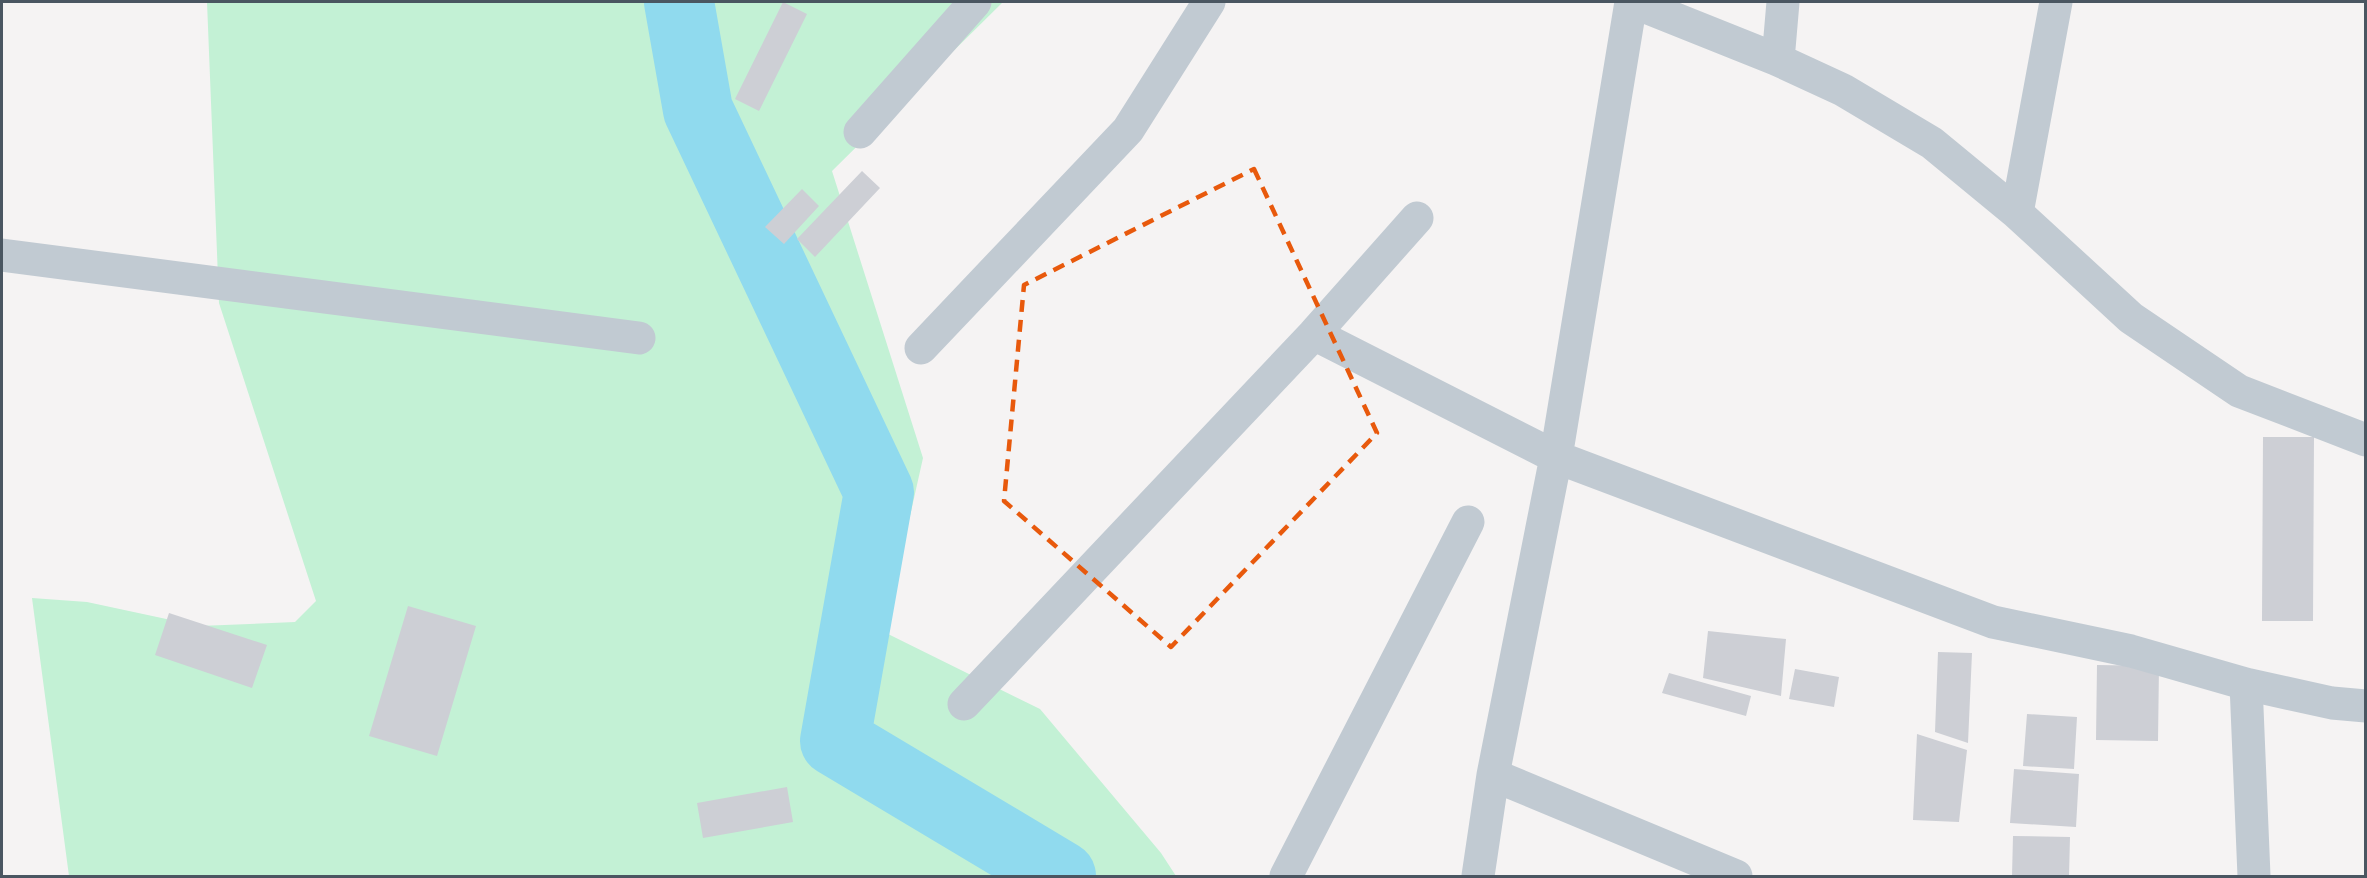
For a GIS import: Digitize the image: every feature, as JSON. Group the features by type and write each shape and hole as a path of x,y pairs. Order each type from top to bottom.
{"street":[{"path":"860,132 975,2"},
{"path":"921,348 1128,130 1209,2"},
{"path":"1478,876 1493,775 1556,457 1632,2 1778,60 1843,90 1932,143 2017,213 2131,318 2239,391 2366,440"},
{"path":"1778,60 1783,2"},
{"path":"2017,213 2056,2"},
{"path":"964,704 1314,334 1417,218"},
{"path":"2,255 639,338"},
{"path":"1314,334 1556,457 1993,622 2131,651 2246,684 2332,703 2366,706"},
{"path":"1286,876 1468,522"},
{"path":"2246,684 2254,876"},
{"path":"1493,775 1736,876"}],"highlighted area":[{"path":"1254,169 1377,433 1171,647 1004,501 1024,285"}],"green space":[{"path":"207,2 1003,2 832,171 923,458 884,632 1040,709 1161,853 1176,876 69,876 32,598 87,602 199,626 295,622 316,601 219,303"}],"building":[{"path":"783,2 807,14 759,111 735,99"},
{"path":"862,171 880,188 815,257 797,239"},
{"path":"802,189 819,206 784,244 765,227"},
{"path":"2263,437 2314,437 2313,621 2262,621"},
{"path":"408,606 476,626 437,756 369,736"},
{"path":"169,613 267,645 252,688 155,655"},
{"path":"1708,631 1786,639 1781,696 1703,678"},
{"path":"1938,652 1972,653 1968,743 1935,732"},
{"path":"2097,665 2159,666 2158,741 2096,740"},
{"path":"1795,669 1839,677 1834,707 1789,699"},
{"path":"1669,673 1751,696 1746,716 1662,693"},
{"path":"2027,714 2077,717 2074,769 2023,766"},
{"path":"1917,734 1967,750 1959,822 1913,820"},
{"path":"2014,769 2079,774 2076,827 2010,823"},
{"path":"787,787 793,822 703,838 697,803"},
{"path":"2013,836 2070,837 2069,876 2012,876"}],"waterway":[{"path":"679,2 698,110 879,492 835,741 1061,876"}]}
